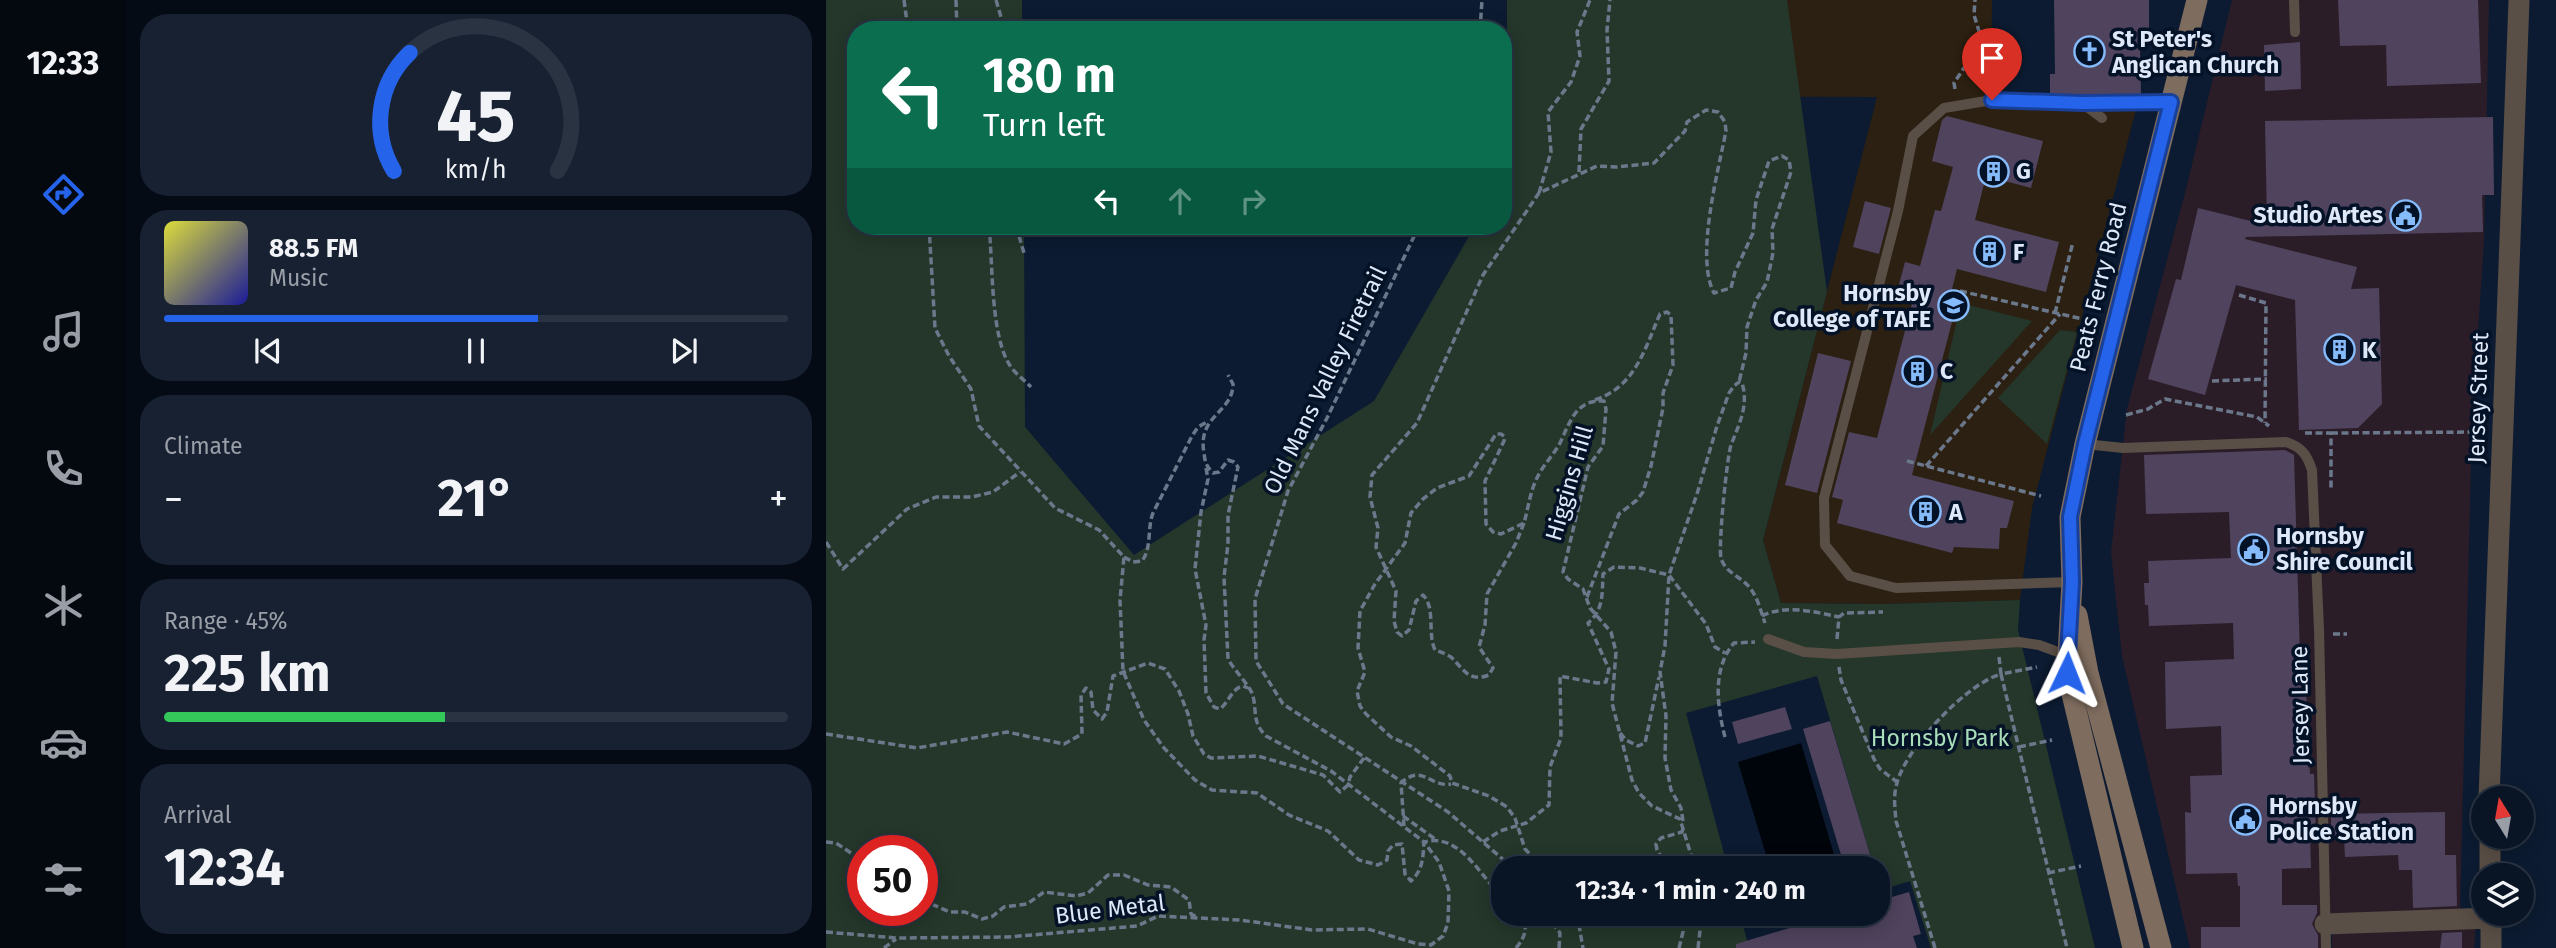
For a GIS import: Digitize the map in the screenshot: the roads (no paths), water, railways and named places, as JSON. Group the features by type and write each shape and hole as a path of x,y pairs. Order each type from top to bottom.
{"main road":[{"name":"Peats Ferry Road","path":"2133,948 2068,682 2066,654 2072,585 2070,517 2085,444 2197,0"},
{"name":"Peats Ferry Road","path":"2072,585 2088,673 2161,948"}],"street":[{"name":"Jersey Street","path":"2489,786 2519,0"},
{"path":"2325,924 2471,917"},
{"path":"2491,926 2491,948"}],"lane":[{"path":"2294,0 2295,32"},
{"path":"2072,585 1896,588 1850,576 1825,545 1824,498 1898,211 1913,136 1944,108 1992,100 2171,102"},
{"path":"2082,103 2102,118"},
{"name":"Jersey Lane","path":"2085,444 2123,448 2286,442 2297,445 2308,457 2312,470 2319,629 2326,948"},
{"path":"1768,639 1804,652 1837,654 2019,642 2066,654"}],"place":[{"name":"St Peter's Anglican Church","path":"2089,52"},
{"name":"G","path":"1993,171"},
{"name":"Studio Artes","path":"2406,215"},
{"name":"F","path":"1990,252"},
{"name":"Hornsby College of TAFE","path":"1954,306"},
{"name":"K","path":"2339,350"},
{"name":"C","path":"1917,371"},
{"name":"A","path":"1926,512"},
{"name":"Hornsby Shire Council","path":"2253,549"},
{"name":"Hornsby Police Station","path":"2246,819"}],"park label":[{"name":"Hornsby Park","path":"1940,738"}]}
